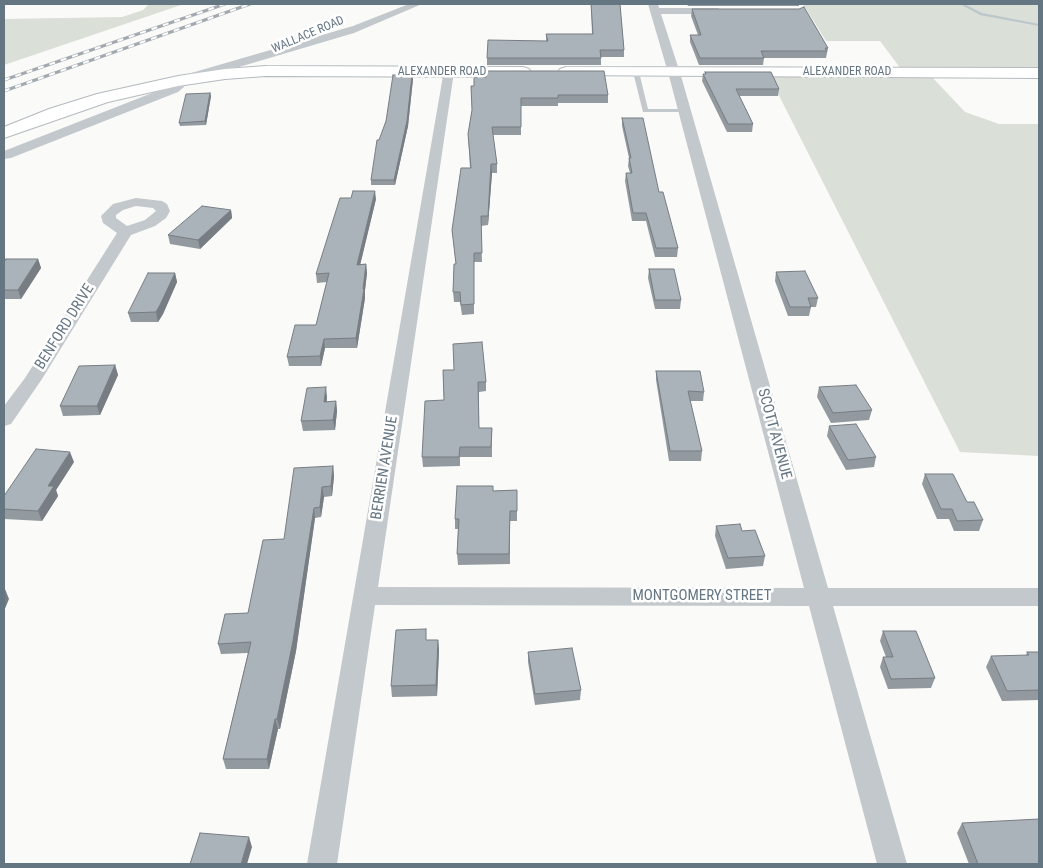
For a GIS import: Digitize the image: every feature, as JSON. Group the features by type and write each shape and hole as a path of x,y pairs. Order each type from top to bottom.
{"street":[{"name":"WALLACE ROAD","path":"258,62 361,27 417,4"},
{"path":"654,8 733,11"},
{"name":"SCOTT AVENUE","path":"654,8 685,111 892,864"},
{"name":"ALEXANDER ROAD","path":"4,133 89,102 178,81 225,74 258,62 448,72 1039,73"},
{"name":"BERRIEN AVENUE","path":"322,864 448,72"},
{"path":"6,155 174,89 180,84 178,81"},
{"name":"BENFORD DRIVE","path":"4,420 33,379 125,232"},
{"name":"MONTGOMERY STREET","path":"365,596 1039,597"}],"lane":[{"path":"636,72 645,111 685,111"}],"shaded area":[{"path":"149,4 184,4 4,65 4,19 122,17 143,10"},
{"path":"803,4 1039,4 1039,73 904,73 880,41 826,41"},
{"path":"768,74 932,77 965,112 999,124 1039,124 1039,456 960,452"}],"building":[{"path":"591,4 620,4 624,50 600,50 601,58 487,58 488,40 548,41 546,34 593,34"},
{"path":"804,7 828,48 825,48 827,51 761,51 764,58 700,58 690,35 701,35 692,9 799,9"},
{"path":"486,71 604,71 608,95 558,95 558,98 521,98 521,127 492,127 497,164 491,164 488,216 481,216 482,253 474,253 474,304 461,305 460,292 453,292 454,264 456,264 452,230 461,168 471,168 468,134 472,110 471,86 474,86 474,77 486,77"},
{"path":"705,72 771,72 779,89 736,89 753,124 728,124 703,74 706,74"},
{"path":"393,75 412,75 407,121 394,180 371,180 377,140 379,140 386,121"},
{"path":"210,93 205,121 179,123 186,94"},
{"path":"622,118 643,118 659,192 663,192 678,248 656,248 646,213 633,213 626,173 632,173 629,158 631,158"},
{"path":"353,191 375,191 357,265 366,264 356,338 324,339 320,356 287,357 295,325 316,325 329,273 316,274 340,198 351,198"},
{"path":"202,206 231,210 198,240 168,235"},
{"path":"6,259 38,259 18,290 4,290 4,262"},
{"path":"649,269 674,269 681,300 655,300"},
{"path":"805,271 818,298 808,298 811,307 790,307 776,272"},
{"path":"148,273 175,273 156,312 128,313"},
{"path":"482,342 486,382 478,382 479,428 492,428 491,447 460,447 459,457 422,457 425,401 444,400 443,370 454,370 453,344"},
{"path":"115,365 97,406 60,406 79,366"},
{"path":"656,371 700,371 704,392 688,391 702,451 670,451"},
{"path":"856,385 872,410 833,413 819,387"},
{"path":"326,387 324,402 336,401 333,420 301,421 307,388"},
{"path":"856,424 876,457 848,460 829,426"},
{"path":"36,449 70,452 48,486 54,486 38,511 4,509 4,496"},
{"path":"333,466 331,486 322,487 320,507 314,508 293,641 267,759 223,759 251,642 218,644 225,614 248,613 263,540 284,539 294,468"},
{"path":"925,474 953,474 967,502 974,502 983,520 957,521 952,509 941,509"},
{"path":"457,486 493,486 493,491 517,490 517,511 510,511 509,554 457,554 459,519 455,519"},
{"path":"740,524 742,531 755,530 765,556 728,558 716,526"},
{"path":"426,629 426,640 438,640 436,685 391,686 396,630"},
{"path":"883,631 916,631 935,678 891,679 883,657 893,657"},
{"path":"572,648 581,690 535,694 528,652"},
{"path":"1027,652 1039,652 1039,690 1007,691 991,656 1029,655"},
{"path":"1039,819 1039,864 978,864 962,823"},
{"path":"200,833 249,837 241,864 190,864"}],"waterway":[{"path":"962,4 981,14 1039,25"}],"railway":[{"path":"4,80 225,4"},
{"path":"4,91 250,4"}]}
